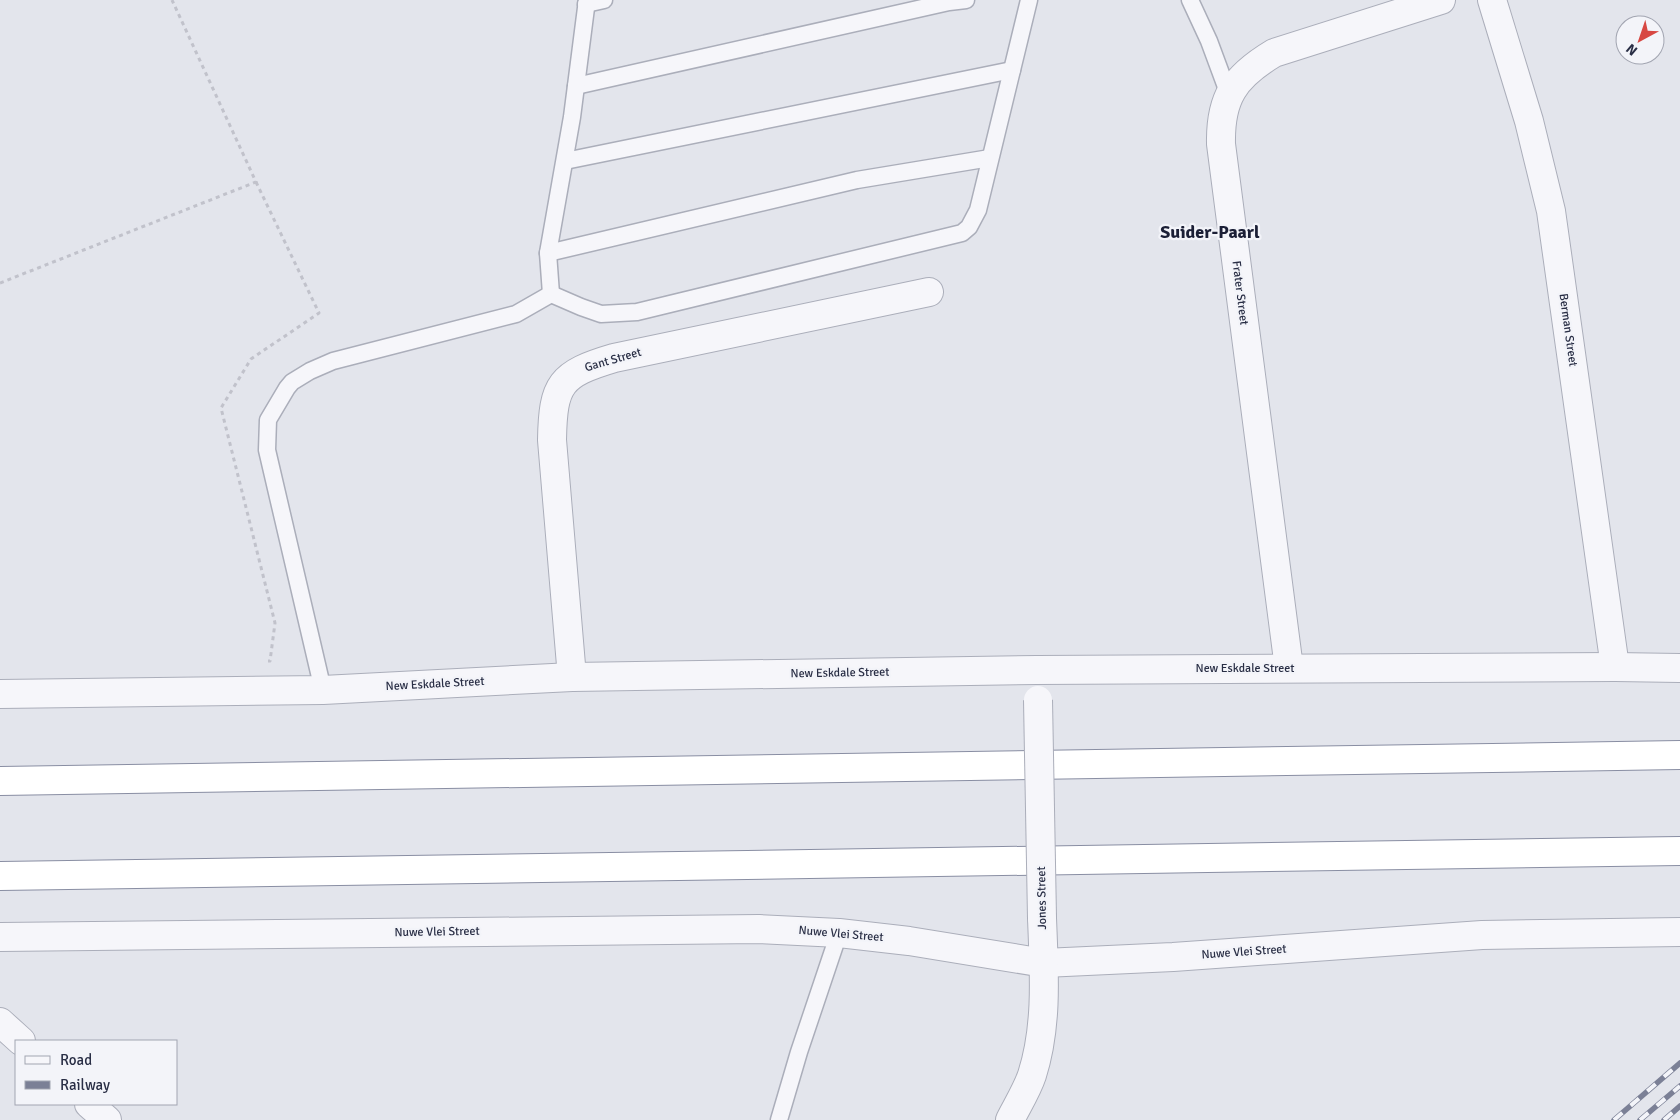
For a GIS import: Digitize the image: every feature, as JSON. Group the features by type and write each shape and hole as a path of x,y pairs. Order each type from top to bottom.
{"highway":[{"path":"0,781 1680,756"},
{"path":"0,876 1680,852"}],"street":[{"name":"Frater Street","path":"1289,668 1221,144 1221,122 1224,108 1229,95 1244,76 1258,63 1274,53 1441,0"},
{"name":"Berman Street","path":"1492,0 1529,121 1552,211 1615,666"},
{"name":"Gant Street","path":"572,677 552,440 552,411 558,390 567,379 587,366 614,358 929,292"},
{"name":"New Eskdale Street","path":"0,694 323,690 572,677 1036,670 1615,666 1680,668"},
{"name":"Jones Street","path":"1010,1120 1031,1076 1042,1035 1044,963 1036,670"},
{"name":"Nuwe Vlei Street","path":"0,937 759,929 839,933 1044,963 1173,957 1482,935 1680,932"},
{"path":"0,1022 20,1040"},
{"path":"90,1105 107,1120"}],"lane":[{"path":"551,294 548,252 576,86 586,2 604,0"},
{"path":"576,86 949,2 966,0"},
{"path":"551,294 601,314 636,312 962,233 969,227 976,215 1029,0"},
{"path":"1190,0 1206,34 1229,95"},
{"path":"564,161 1012,70"},
{"path":"548,252 858,180 990,158"},
{"path":"323,690 267,450 268,420 292,382 310,371 333,361 516,314 551,294"},
{"path":"779,1120 799,1052 839,933"}],"path":[{"path":"172,0 319,313 252,359 222,408 275,623 270,661 260,661"},
{"path":"0,284 256,182"}],"railway":[{"path":"1614,1120 1680,1063"},
{"path":"1640,1120 1680,1086"},
{"path":"1664,1120 1680,1106"}],"district":[{"name":"Suider-Paarl","path":"1210,232"}]}
